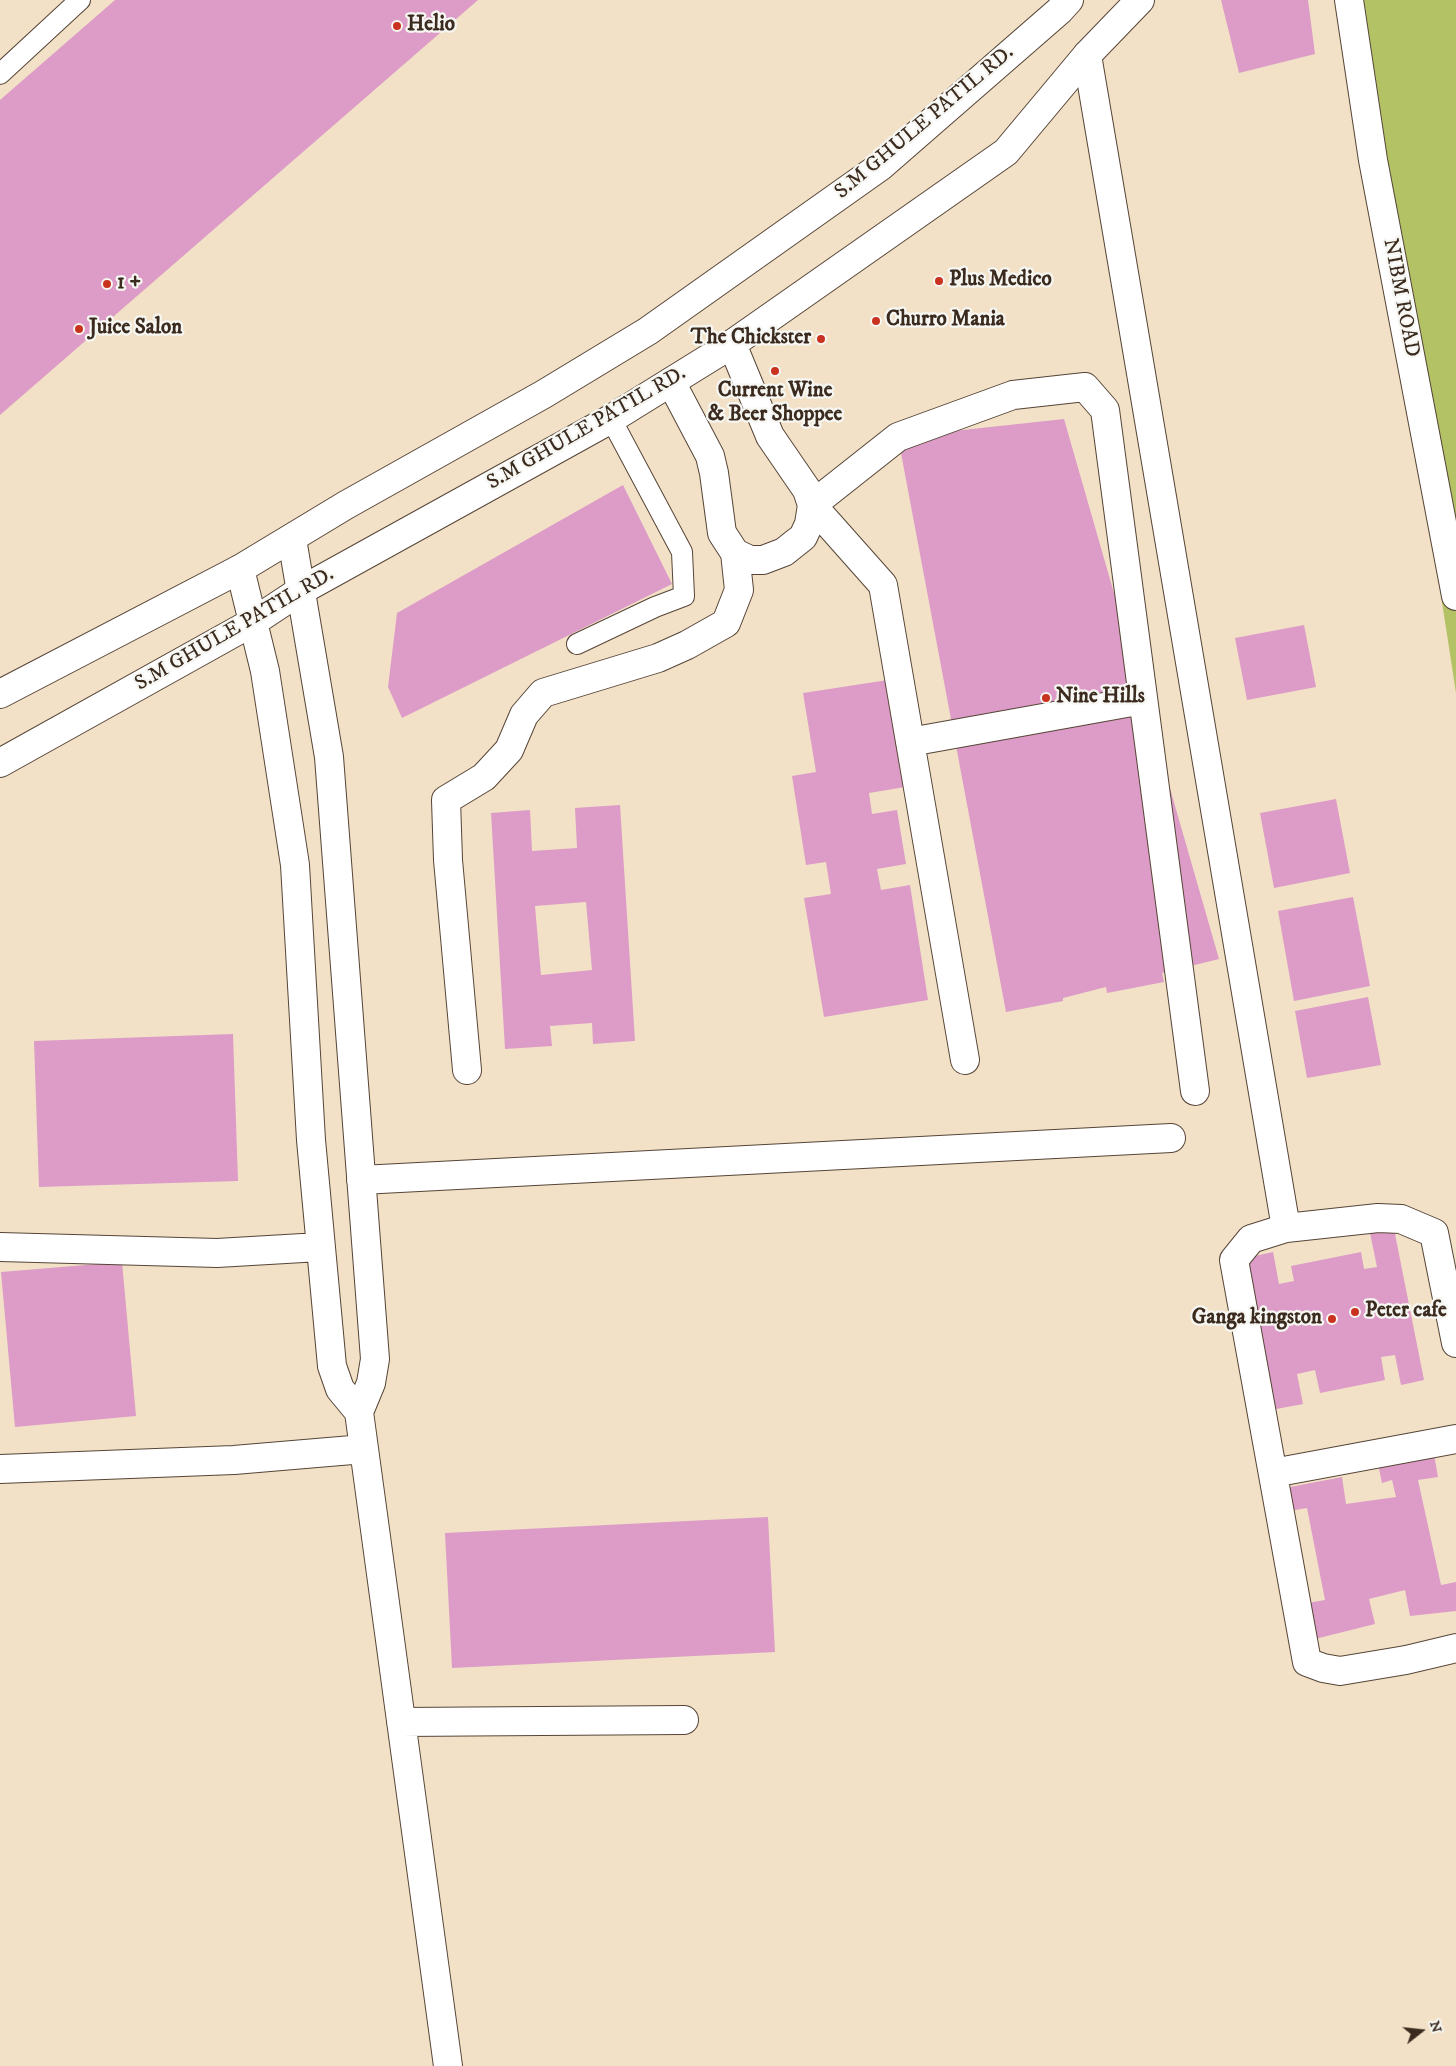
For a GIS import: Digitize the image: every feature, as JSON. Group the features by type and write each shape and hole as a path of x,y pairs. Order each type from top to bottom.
{"street":[{"name":"S.M GHULE PATIL RD.","path":"0,694 240,569 346,505 544,394 648,331 881,166 1069,0"},
{"name":"S.M GHULE PATIL RD.","path":"0,764 253,622 300,591 611,418 732,344 1006,152 1087,55 1140,0"},
{"name":"NIBM ROAD","path":"1349,0 1373,160 1456,596"},
{"path":"1087,55 1286,1228"},
{"path":"732,344 770,436 807,490 812,505 883,585 965,1060"},
{"path":"467,1070 448,860 446,800 484,777 509,750 524,715 543,693 658,658 687,645 726,622 739,590 735,553 722,533 710,456 671,382"},
{"path":"735,553 750,560 763,560 784,552 803,537 812,505 898,437 1012,394 1085,387 1105,410 1195,1090"},
{"path":"292,538 329,757 375,1360 371,1383 359,1412 448,2066"},
{"path":"240,569 265,670 296,864 311,1140 332,1366 340,1389 359,1412"},
{"path":"910,742 1143,700"},
{"path":"361,1180 1171,1138"},
{"path":"1456,1342 1434,1233 1401,1219 1378,1218 1286,1228 1251,1240 1234,1260 1307,1662 1323,1668 1340,1671 1406,1660 1456,1648"},
{"path":"0,1247 217,1253 320,1247"},
{"path":"1273,1473 1456,1439"},
{"path":"0,1469 234,1460 364,1449"},
{"path":"402,1722 684,1720"}],"lane":[{"path":"0,74 80,0"},
{"path":"577,644 655,607 684,596 682,552 611,418"}],"green space":[{"path":"1352,0 1456,0 1456,693 1353,24"}],"building":[{"path":"115,0 478,0 0,415 0,100"},
{"path":"1221,0 1308,0 1315,54 1239,73"},
{"name":"Nine Hills","path":"1064,419 1219,959 1162,973 1164,982 1107,993 1106,987 1063,998 1063,1001 1006,1012 898,437"},
{"path":"623,485 672,584 402,718 388,687 397,613"},
{"path":"1304,625 1316,687 1247,700 1235,638"},
{"path":"888,680 905,787 869,793 872,814 897,810 906,864 877,869 881,890 910,885 928,1000 824,1017 804,898 831,894 826,862 806,865 792,776 816,772 803,693"},
{"path":"1336,799 1350,873 1274,888 1260,813"},
{"path":"620,805 635,1041 593,1044 592,1023 550,1026 552,1046 505,1049 491,813 530,810 532,851 577,848 575,808","holes":["586,902 592,970 541,975 535,906"]},
{"path":"1353,897 1370,986 1294,1001 1278,911"},
{"path":"1368,997 1381,1065 1307,1078 1295,1011"},
{"path":"233,1034 238,1181 39,1187 34,1041"},
{"name":"Ganga kingston","path":"1394,1229 1424,1380 1401,1385 1395,1355 1381,1357 1385,1380 1320,1393 1315,1370 1297,1374 1303,1404 1271,1410 1241,1259 1273,1252 1279,1284 1294,1281 1291,1266 1361,1252 1364,1269 1377,1267 1370,1233"},
{"path":"122,1262 136,1416 15,1427 1,1272"},
{"path":"1434,1454 1438,1477 1418,1480 1441,1585 1456,1582 1456,1611 1410,1616 1405,1590 1369,1599 1375,1624 1315,1639 1307,1603 1325,1600 1307,1508 1289,1511 1285,1488 1342,1477 1346,1504 1396,1497 1392,1480 1382,1483 1378,1464"},
{"path":"768,1517 775,1652 452,1668 445,1533"}],"place":[{"name":"Helio","path":"397,26"},
{"name":"Plus Medico","path":"939,281"},
{"name":"1 +","path":"107,284"},
{"name":"Churro Mania","path":"876,321"},
{"name":"Juice Salon","path":"79,329"},
{"name":"The Chickster","path":"821,339"},
{"name":"Current Wine & Beer Shoppee","path":"775,371"},
{"name":"Nine Hills","path":"1046,698"},
{"name":"Peter cafe","path":"1355,1312"},
{"name":"Ganga kingston","path":"1332,1319"}]}
